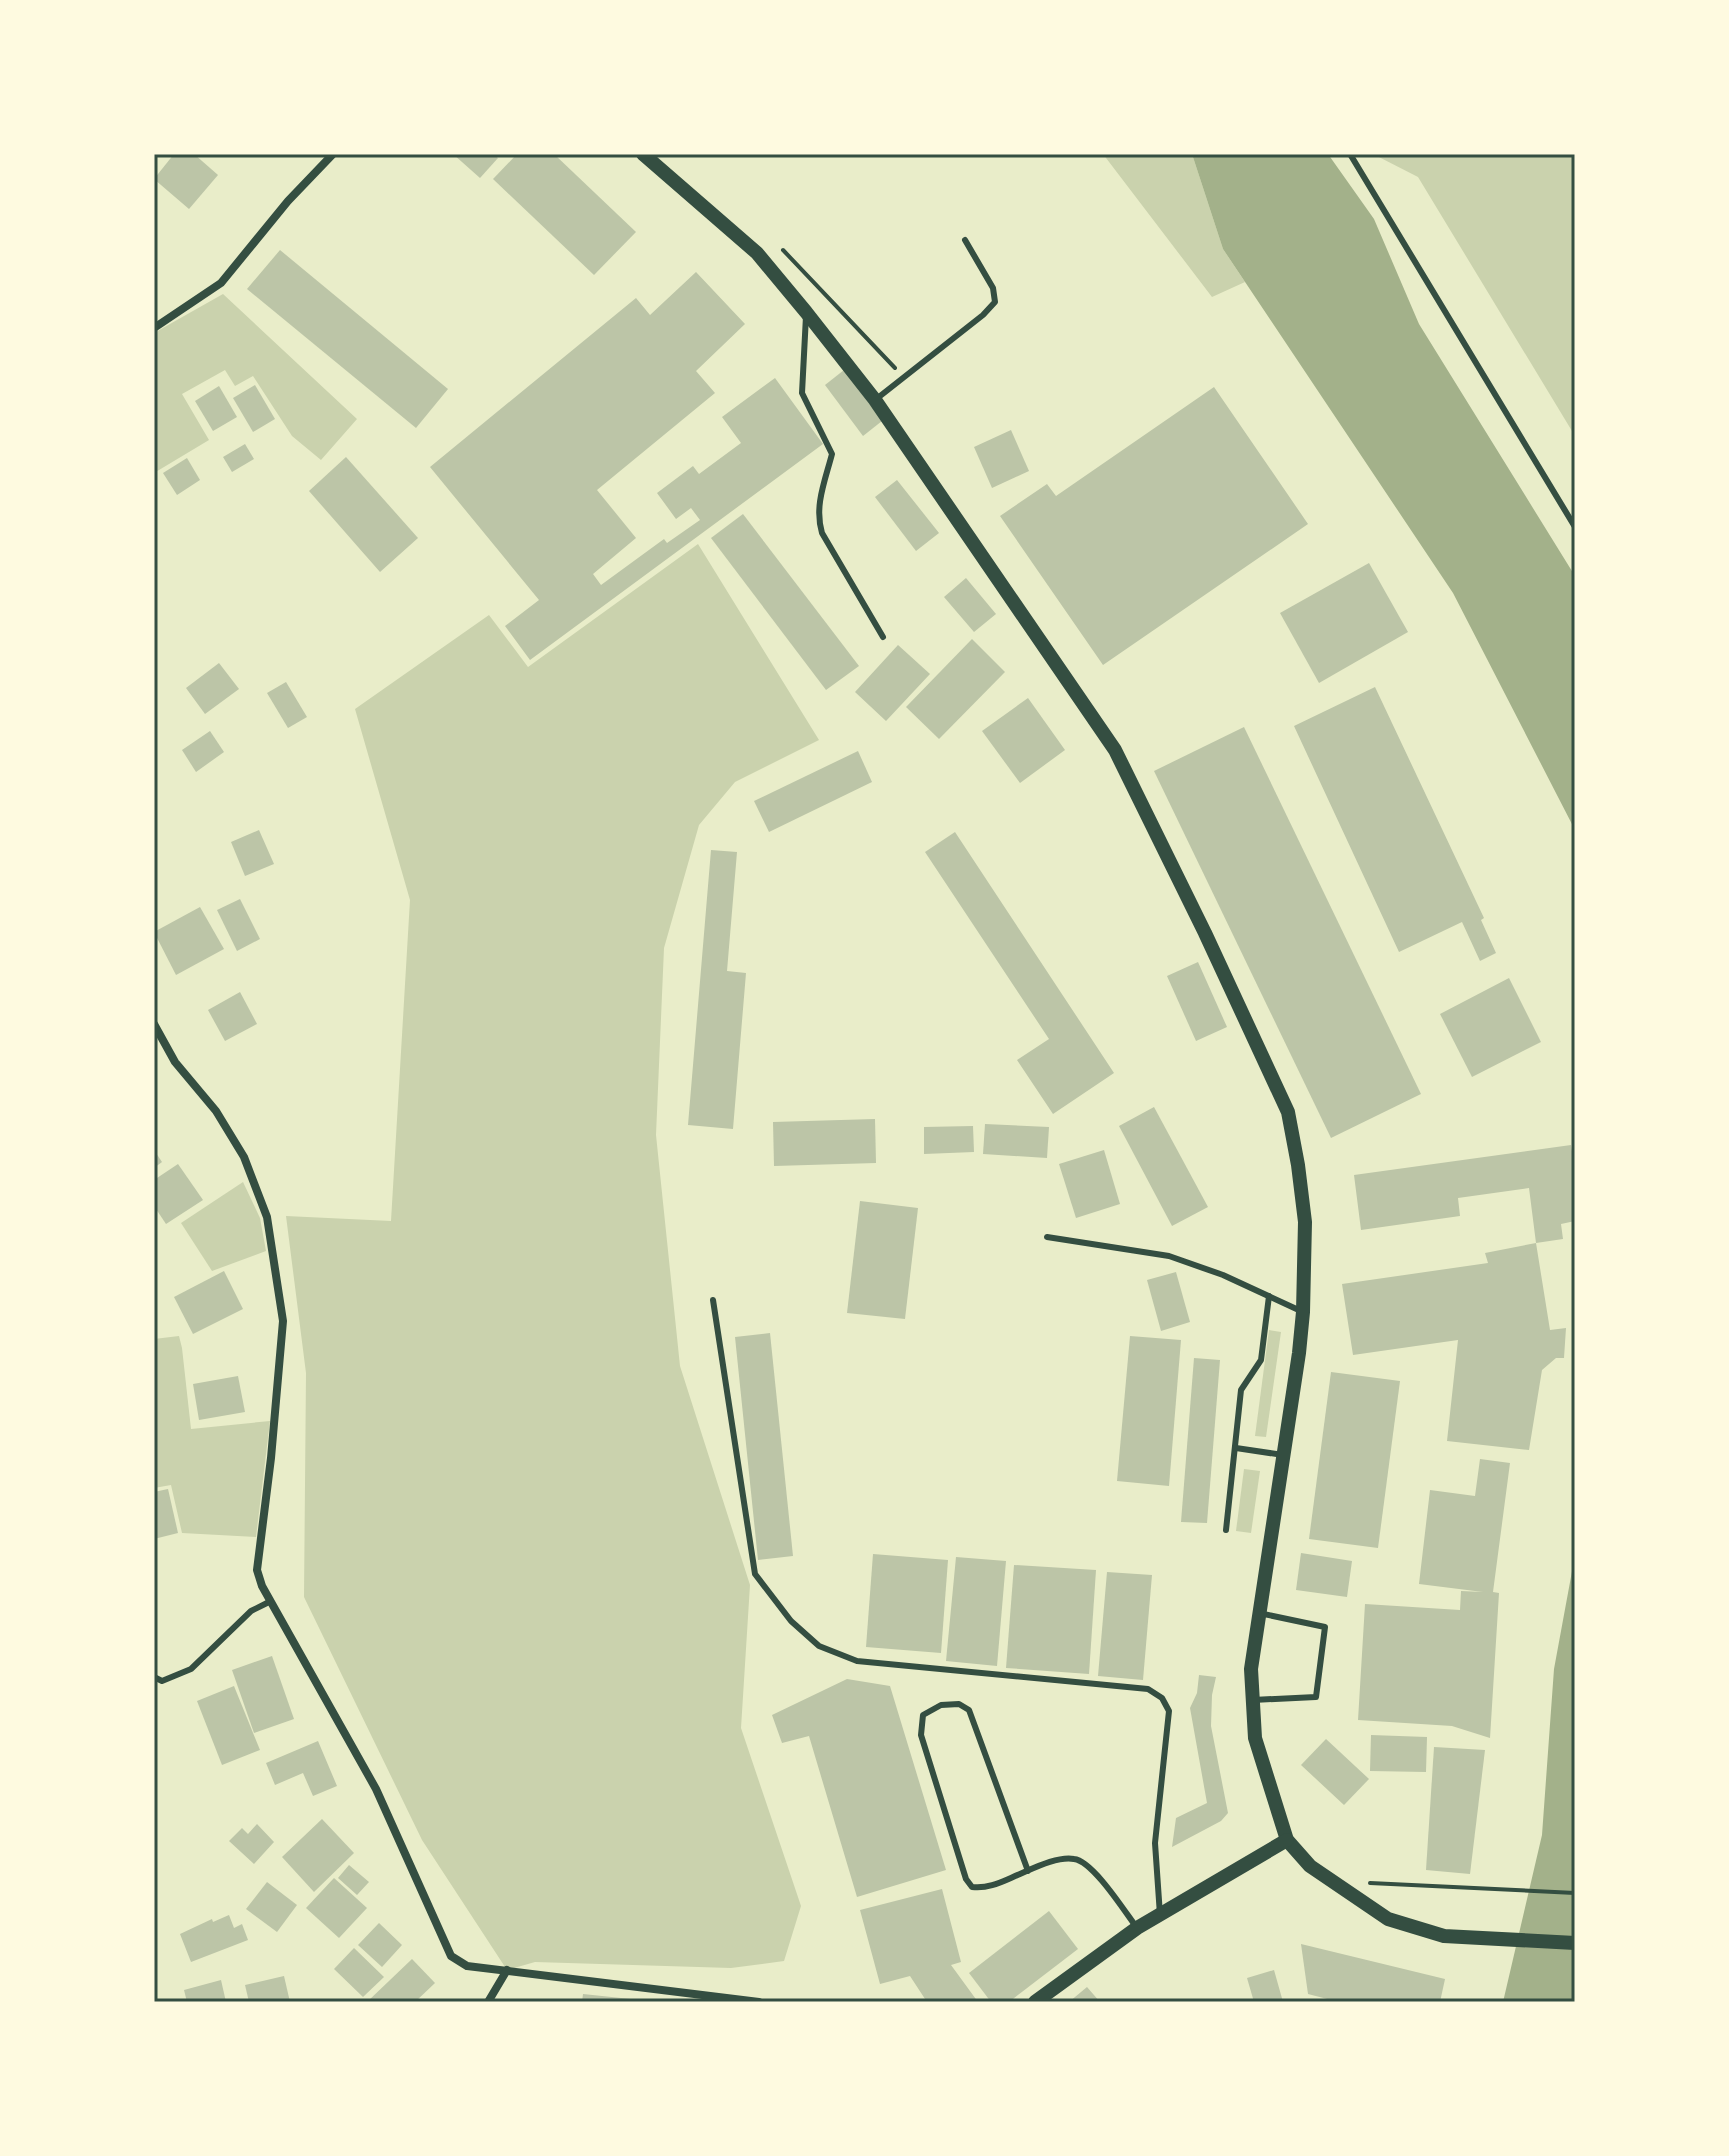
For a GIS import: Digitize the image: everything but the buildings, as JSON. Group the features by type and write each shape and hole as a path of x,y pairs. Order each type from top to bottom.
{"street":[{"path":"154,328 221,283 288,201 333,154"},
{"path":"643,154 757,253 806,312 875,400 1115,750 1288,1112 1305,1222 1303,1312 1251,1669 1255,1738 1287,1840 1310,1866 1388,1919 1444,1936 1575,1943"},
{"path":"154,1024 175,1062 216,1111 244,1157 267,1217 283,1321 257,1570 269,1602 376,1789 451,1956 467,1966 759,2002"},
{"path":"1035,2002 1137,1928 1287,1840"},
{"path":"488,2002 507,1970"}],"lane":[{"path":"1350,154 1575,527"},
{"path":"875,400 983,315 995,302 993,288 965,240"},
{"path":"806,312 802,393 832,454 817,510 818,522 883,637"},
{"path":"1047,1237 1169,1256 1223,1275 1303,1312"},
{"path":"1226,1530 1241,1390 1261,1360 1269,1296"},
{"path":"713,1300 755,1574 791,1621 819,1646 857,1661 1148,1689 1162,1698 1169,1711 1155,1843 1160,1915"},
{"path":"1236,1448 1283,1455"},
{"path":"154,1677 162,1681 191,1669 251,1611 269,1602"},
{"path":"1253,1700 1316,1697 1325,1627 1259,1613"},
{"path":"1028,1871 969,1710 959,1704 941,1705 923,1715 921,1735 966,1879 972,1887 986,1888 1073,1858 1083,1862 1137,1928"}],"path":[{"path":"1365,1883 1575,1893"}],"shaded area":[{"path":"1103,154 1192,154 1223,249 1245,282 1212,297"},
{"path":"1192,154 1328,154 1374,219 1419,324 1575,576 1575,830 1453,593 1223,249"},
{"path":"1373,154 1575,154 1575,436 1418,177"},
{"path":"223,294 357,419 321,460 292,436 253,376 235,386 225,370 182,394 209,440 154,473 154,333"},
{"path":"698,544 819,740 735,782 699,825 664,948 656,1135 680,1366 750,1585 741,1728 801,1906 784,1961 731,1968 535,1962 507,1970 422,1840 304,1597 306,1373 286,1216 391,1221 410,900 355,709 489,615 528,667"},
{"path":"243,1182 260,1218 266,1251 212,1271 181,1223"},
{"path":"1269,1330 1281,1332 1266,1437 1255,1436"},
{"path":"179,1336 191,1429 270,1421 256,1537 182,1533 171,1485 154,1488 154,1339"},
{"path":"1244,1469 1260,1471 1251,1533 1236,1531"},
{"path":"1575,1555 1575,2002 1503,2002 1542,1835 1554,1669"}]}
